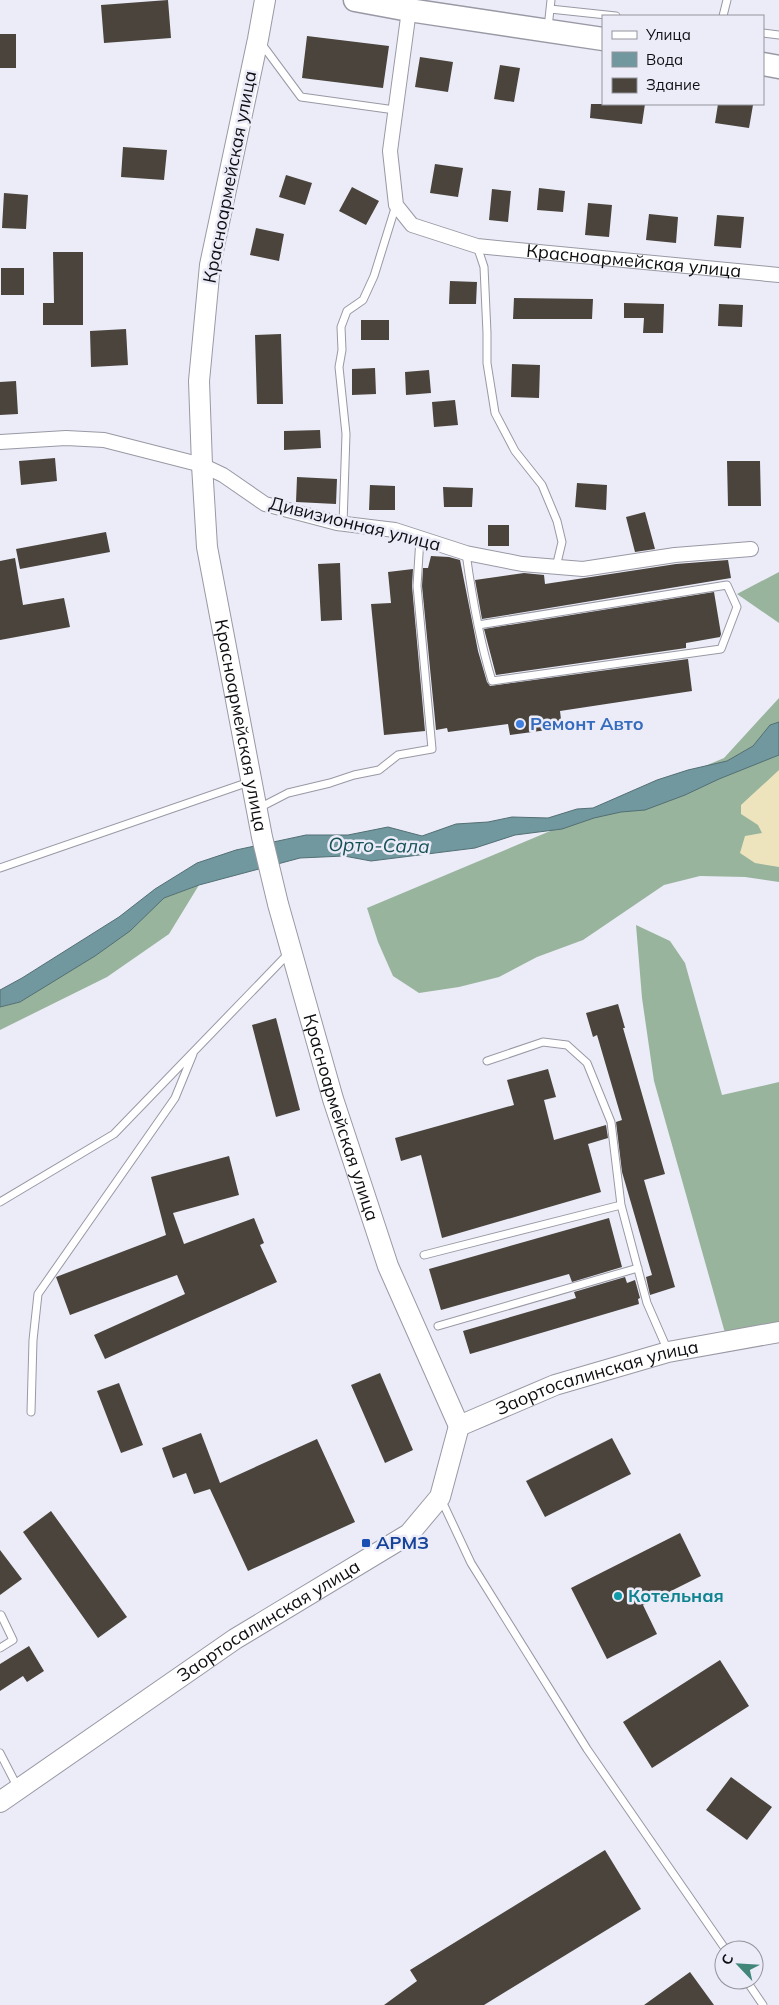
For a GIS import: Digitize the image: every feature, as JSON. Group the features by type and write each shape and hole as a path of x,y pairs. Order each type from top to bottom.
{"main road":[{"path":"355,0 602,39"},
{"path":"764,64 779,67"}],"street":[{"name":"Красноармейская улица","path":"265,0 210,265 199,381 207,547 262,837 291,951 333,1099 388,1266 458,1426"},
{"path":"396,205 390,151 409,10"},
{"name":"Красноармейская улица","path":"396,205 412,225 478,246 779,276"},
{"name":"Дивизионная улица","path":"0,442 66,438 104,440 202,465 223,475 265,504 343,524 394,530 466,553 522,564 583,569 676,555 751,549"},
{"name":"Заортосалинская улица","path":"0,1802 235,1638 409,1534 440,1497 458,1426 555,1385 668,1352 779,1332"}],"lane":[{"path":"548,31 551,0"},
{"path":"723,15 728,0"},
{"path":"550,9 607,15"},
{"path":"764,33 779,35"},
{"path":"258,39 300,97 395,110"},
{"path":"343,524 346,434 340,367 342,350 341,327 348,311 363,300 374,276 396,205"},
{"path":"478,246 484,267 487,333 486,363 495,413 515,451 542,485 557,521 562,542 556,567"},
{"path":"257,809 288,793 379,770 398,755 432,749 417,586 420,538"},
{"path":"466,553 481,647 492,682 720,649 737,607 727,586 478,626"},
{"path":"0,868 252,781"},
{"path":"0,1202 114,1134 291,951"},
{"path":"486,1061 543,1042 567,1045 587,1063 611,1122 621,1205 647,1303 668,1352"},
{"path":"31,1412 33,1340 38,1294 175,1098 193,1054"},
{"path":"424,1255 621,1205"},
{"path":"438,1326 638,1268"},
{"path":"440,1497 471,1563 582,1741 719,1940"},
{"path":"0,1648 13,1640 1,1615"},
{"path":"0,1753 18,1788"},
{"path":"753,1990 763,2005"}],"green space":[{"path":"779,572 779,623 737,594"},
{"path":"779,698 779,882 745,877 700,876 664,885 583,940 537,957 499,977 459,987 419,993 393,976 378,942 367,908 724,758"},
{"path":"199,885 169,934 107,977 0,1030 0,1007 20,1002 164,898"},
{"path":"636,925 670,941 685,963 722,1095 779,1082 779,1331 727,1340 654,1081 642,998"}],"sand":[{"path":"779,770 779,867 755,863 740,853 745,836 762,833 758,825 741,814 741,805"}],"water":[{"name":"Орто-Сала","path":"779,722 779,755 645,810 621,812 594,818 562,829 515,835 475,848 371,861 344,856 300,858 199,885 164,898 130,931 95,956 20,1002 0,1007 0,990 119,917 155,889 197,863 236,850 306,835 348,835 388,827 422,836 456,824 488,822 512,817 548,818 577,809 593,808 657,780 688,770 727,761 753,746 770,725"}],"building":[{"path":"168,0 171,38 104,43 101,5"},
{"path":"0,34 16,34 16,68 0,68"},
{"path":"307,36 389,46 383,88 302,78"},
{"path":"420,57 453,62 448,92 415,87"},
{"path":"500,65 520,68 514,102 494,99"},
{"path":"591,104 645,105 642,124 590,118"},
{"path":"718,105 753,105 749,128 715,123"},
{"path":"123,147 167,150 164,180 121,177"},
{"path":"435,164 463,168 458,197 430,193"},
{"path":"286,175 312,183 305,205 279,197"},
{"path":"352,187 379,201 366,225 339,211"},
{"path":"539,188 565,191 563,212 537,210"},
{"path":"492,189 511,191 508,222 489,220"},
{"path":"4,193 28,195 26,229 2,228"},
{"path":"588,203 612,205 609,237 585,235"},
{"path":"649,214 678,217 676,243 646,240"},
{"path":"717,215 744,217 741,248 714,246"},
{"path":"256,228 284,234 279,261 250,255"},
{"path":"53,252 83,252 83,325 43,325 43,303 54,303"},
{"path":"1,268 24,268 24,295 1,295"},
{"path":"450,281 477,282 476,304 449,304"},
{"path":"514,298 593,299 592,319 513,319"},
{"path":"624,303 664,304 663,333 643,333 644,318 624,318"},
{"path":"719,304 743,305 742,327 718,326"},
{"path":"361,320 389,320 389,340 361,340"},
{"path":"126,329 128,365 91,367 90,331"},
{"path":"281,334 283,404 257,404 255,335"},
{"path":"512,364 540,365 539,398 511,397"},
{"path":"375,368 376,394 352,395 352,369"},
{"path":"429,370 431,393 406,395 405,372"},
{"path":"16,381 18,414 0,415 0,382"},
{"path":"455,400 458,425 434,427 432,402"},
{"path":"320,430 321,448 284,450 284,431"},
{"path":"55,458 57,481 21,485 19,461"},
{"path":"727,461 760,461 761,506 728,506"},
{"path":"297,477 337,479 336,504 296,502"},
{"path":"577,483 607,485 606,510 575,507"},
{"path":"370,485 395,486 395,510 369,510"},
{"path":"443,487 473,488 472,507 444,507"},
{"path":"645,512 655,549 635,552 626,517"},
{"path":"488,525 509,525 509,546 488,546"},
{"path":"106,532 110,552 20,569 16,549"},
{"path":"431,556 460,560 478,651 487,682 490,686 688,659 692,691 560,711 562,728 510,735 508,724 448,732 447,728 436,730 422,586 423,568 428,568"},
{"path":"15,558 23,605 64,598 70,627 0,640 0,561"},
{"path":"728,560 731,578 482,619 475,580 524,573 544,575 545,584 676,564"},
{"path":"340,563 342,620 321,621 318,564"},
{"path":"413,569 412,586 425,731 384,735 371,604 391,603 388,572"},
{"path":"714,592 720,637 686,643 686,648 496,675 484,629"},
{"path":"618,1004 625,1028 623,1028 665,1174 644,1180 675,1287 650,1295 646,1277 652,1275 622,1172 616,1122 622,1120 597,1035 593,1037 586,1013"},
{"path":"276,1018 300,1110 276,1117 252,1025"},
{"path":"548,1069 556,1097 544,1100 554,1140 606,1125 608,1138 588,1144 601,1192 442,1238 421,1155 401,1161 395,1138 514,1105 507,1080"},
{"path":"229,1156 239,1195 173,1213 184,1244 254,1218 264,1243 260,1245 277,1282 105,1359 94,1335 185,1294 177,1275 70,1315 56,1277 166,1235 151,1177"},
{"path":"609,1218 622,1267 572,1282 569,1274 441,1310 429,1269"},
{"path":"625,1277 627,1283 635,1280 640,1298 638,1299 639,1304 470,1354 463,1331 576,1298 574,1292"},
{"path":"380,1373 413,1450 385,1463 351,1385"},
{"path":"119,1383 143,1445 121,1453 97,1391"},
{"path":"201,1433 220,1483 317,1439 355,1522 248,1571 210,1489 194,1494 186,1473 173,1478 162,1448"},
{"path":"612,1438 631,1474 545,1517 526,1481"},
{"path":"51,1511 127,1617 98,1638 23,1532"},
{"name":"Котельная","path":"680,1533 701,1576 643,1605 657,1634 607,1659 571,1588"},
{"path":"0,1550 22,1579 0,1595"},
{"path":"29,1646 44,1671 27,1682 23,1676 0,1691 0,1664"},
{"path":"720,1660 749,1706 652,1768 623,1722"},
{"path":"731,1777 772,1807 747,1840 706,1810"},
{"path":"605,1850 641,1909 484,2005 384,2005 417,1981 410,1970"},
{"path":"690,1972 714,2005 644,2005"}],"place":[{"name":"Ремонт Авто","path":"520,724"},
{"name":"АРМЗ","path":"366,1543"},
{"name":"Котельная","path":"618,1596"}]}
